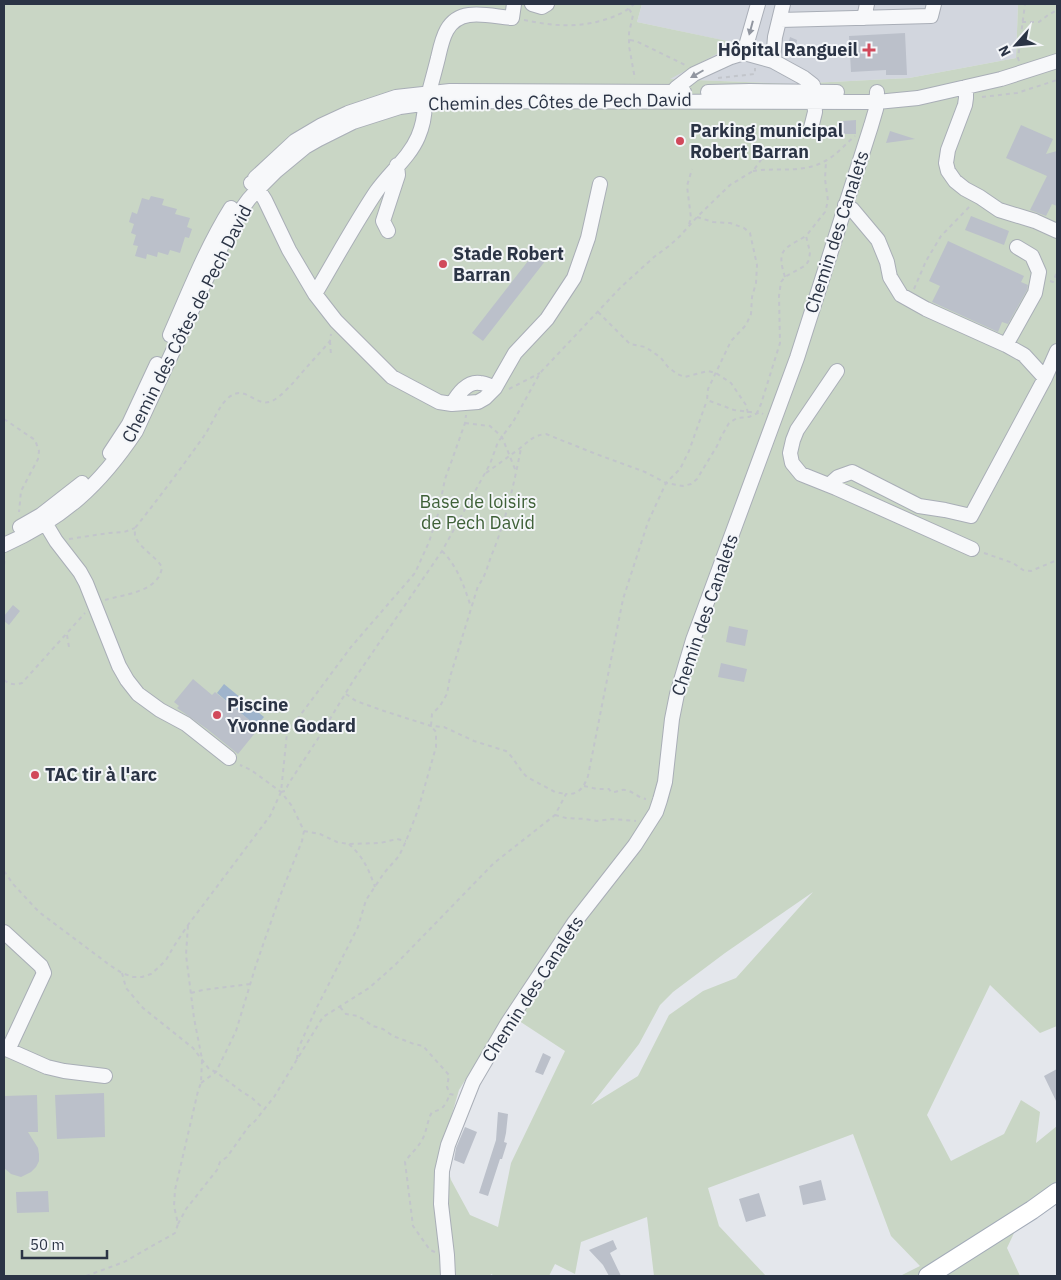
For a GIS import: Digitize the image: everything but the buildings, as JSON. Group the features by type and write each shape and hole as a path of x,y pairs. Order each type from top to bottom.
{"main road":[{"path":"928,1276 1057,1192"}],"street":[{"path":"315,294 377,190 410,151 418,138 442,39 448,27 454,21 468,15 480,14 512,18 514,4"},
{"path":"532,4 542,7 547,4"},
{"path":"744,52 758,4"},
{"path":"773,61 775,37 783,4"},
{"path":"864,18 867,4"},
{"path":"780,20 931,16 934,4"},
{"path":"675,96 676,88 694,74 744,52 773,61 813,85 814,112 811,128"},
{"name":"Chemin des Côtes de Pech David","path":"4,545 26,534 93,473 114,448 129,424 217,231 230,209 295,141 322,125 348,113 396,97 427,98 450,91 814,97 877,97 945,91 966,93 1057,61"},
{"path":"966,93 948,150 946,163 948,171 955,181 966,190 999,210 1035,221 1057,231"},
{"name":"Chemin des Canalets","path":"448,1276 441,1204 442,1172 448,1145 473,1082 508,1024 574,924 649,825 660,800 665,782 672,719 677,694 692,640 797,358 871,126 877,97"},
{"path":"388,231 383,221 398,175 397,165"},
{"path":"254,186 265,200 289,250 315,294 336,321 392,377 439,402 452,404 478,402 485,398 495,388 515,353 547,319 574,278 588,238 600,184"},
{"path":"845,205 852,209 878,240 887,262 890,278 901,295 926,309 1024,354 1045,378"},
{"path":"1006,345 1035,293 1039,272 1032,256 1017,247"},
{"path":"829,485 838,477 852,472 919,506 971,516 1045,378 1057,350"},
{"path":"837,371 797,430 790,453 792,463 801,474 972,549"},
{"path":"452,404 457,395 469,385 478,382 495,388"},
{"path":"43,519 86,583 119,666 127,680 138,694 160,710 186,724 229,758"},
{"name":"Chemin des Côtes de Pech David","path":"4,535 43,519"},
{"path":"4,932 41,966 44,974 6,1049 46,1067 104,1076"}],"path":[{"path":"512,18 560,26 577,25 612,18 629,9 634,4"},
{"path":"1022,73 1018,58 1025,4"},
{"path":"629,9 633,15 629,33 629,46 634,79"},
{"path":"1022,22 1039,22 1057,10"},
{"path":"630,40 636,41 686,65"},
{"path":"966,93 996,96 1017,93 1057,80"},
{"path":"753,171 807,168 826,161 839,152 857,134"},
{"path":"281,792 285,790 376,646 442,551 490,464 498,442 513,422 540,374 621,287 669,246 730,185 753,171 766,153"},
{"path":"785,277 781,266 781,258 784,251 806,236 825,212 828,202 825,179 826,161"},
{"path":"688,226 691,218 687,186 692,169"},
{"path":"909,299 926,261 941,236 980,197"},
{"path":"345,694 365,705 431,726 444,727 474,741 506,751 522,773 555,792 571,795 578,793 584,786 588,776 623,599 648,522 666,483 680,469 689,451 707,400 708,389 731,341 746,325 751,314 757,265 750,233 744,228 730,223 713,222 697,217"},
{"path":"484,474 528,440 540,434 546,434 645,472 666,483 683,486 691,484 697,479 729,423 737,418 749,417 757,413 780,343 779,296 781,282 785,277 806,265 809,260 810,252 806,236"},
{"path":"598,312 630,344 645,347 653,352 662,358 668,367 677,374 685,377 708,371 716,373 731,383 746,405 749,417"},
{"path":"331,355 332,326 336,321"},
{"path":"56,541 124,532 135,528 166,490 206,433 225,400 237,392 244,393 260,402 266,403 275,400 330,341"},
{"path":"495,388 510,390 540,374"},
{"path":"707,400 734,410 760,412 774,420"},
{"path":"4,871 13,884 39,912 122,973 133,977 142,977 151,974 160,967 188,925 270,816 281,792 287,733 350,647 415,573 429,542 438,514 444,479 465,423 467,403"},
{"path":"4,419 35,440 39,451 38,459 21,491 18,516"},
{"path":"465,423 490,426 502,437 516,472"},
{"path":"296,1061 298,1049 312,1018 358,927 366,900 384,873 399,856 418,810 436,747 436,732 431,726 432,714 440,706 447,694 450,677 478,586 484,578 499,540 520,448"},
{"path":"4,680 15,685 22,683 94,604 146,589 162,574 162,567 158,561 137,541 135,528"},
{"path":"972,549 1013,563 1023,570 1031,571 1057,560"},
{"path":"442,551 456,568 464,584 471,607"},
{"path":"66,634 69,647"},
{"path":"201,1083 216,1072 236,1031 250,984 304,831 292,806 281,792 251,770 241,767 229,758"},
{"path":"584,786 609,789 616,793 625,790 640,798 660,800"},
{"path":"86,1276 124,1262 175,1233 186,1209 217,1170 220,1162 227,1157 248,1126 255,1121 274,1097 323,1017 355,998 405,956 494,863 555,815 566,794"},
{"path":"555,815 570,819 597,821 612,819 633,820 649,825"},
{"path":"304,831 320,834 337,842 348,844 380,843 397,839 406,841"},
{"path":"348,844 358,852 368,868 374,887"},
{"path":"178,1224 174,1206 175,1190 201,1083 202,1059 194,1018 186,955 188,925"},
{"path":"122,973 126,988 143,1008 193,1048 209,1069 252,1098 264,1109"},
{"path":"191,993 250,984"},
{"path":"339,1007 346,1014 358,1016 393,1036 423,1046 449,1075 447,1086 450,1094 444,1107 432,1112 423,1138 416,1150 404,1162 414,1226 430,1250 447,1255"},
{"path":"450,1094 466,1101"}],"shaded area":[{"name":"Hôpital Rangueil","path":"642,4 1018,4 1016,58 909,78 792,84 668,79 736,43 637,22"}],"green space":[{"name":"Base de loisirs de Pech David","path":"4,4 642,4 637,22 737,43 670,79 792,84 909,78 1016,58 1018,4 1057,4 1057,1026 1040,1033 990,985 927,1115 951,1161 1004,1134 1021,1100 1040,1112 1036,1143 1057,1126 1057,1181 1028,1203 1007,1248 1020,1276 900,1276 920,1266 891,1236 853,1134 708,1188 719,1226 766,1276 654,1276 647,1217 581,1242 575,1274 555,1264 549,1276 495,1276 491,1274 490,1276 4,1276","holes":["813,892 736,978 703,991 669,1015 638,1076 591,1105 639,1044 660,1005 673,992 725,953","507,1013 565,1051 511,1163 498,1227 470,1215 451,1180 442,1148 459,1090"]}],"water":[{"path":"224,684 264,717 256,726 217,693"}],"place":[{"name":"Hôpital Rangueil","path":"869,50"},
{"name":"Parking municipal Robert Barran","path":"680,141"},
{"name":"Stade Robert Barran","path":"443,264"},
{"name":"Piscine Yvonne Godard","path":"217,715"},
{"name":"TAC tir à l'arc","path":"35,775"}]}
